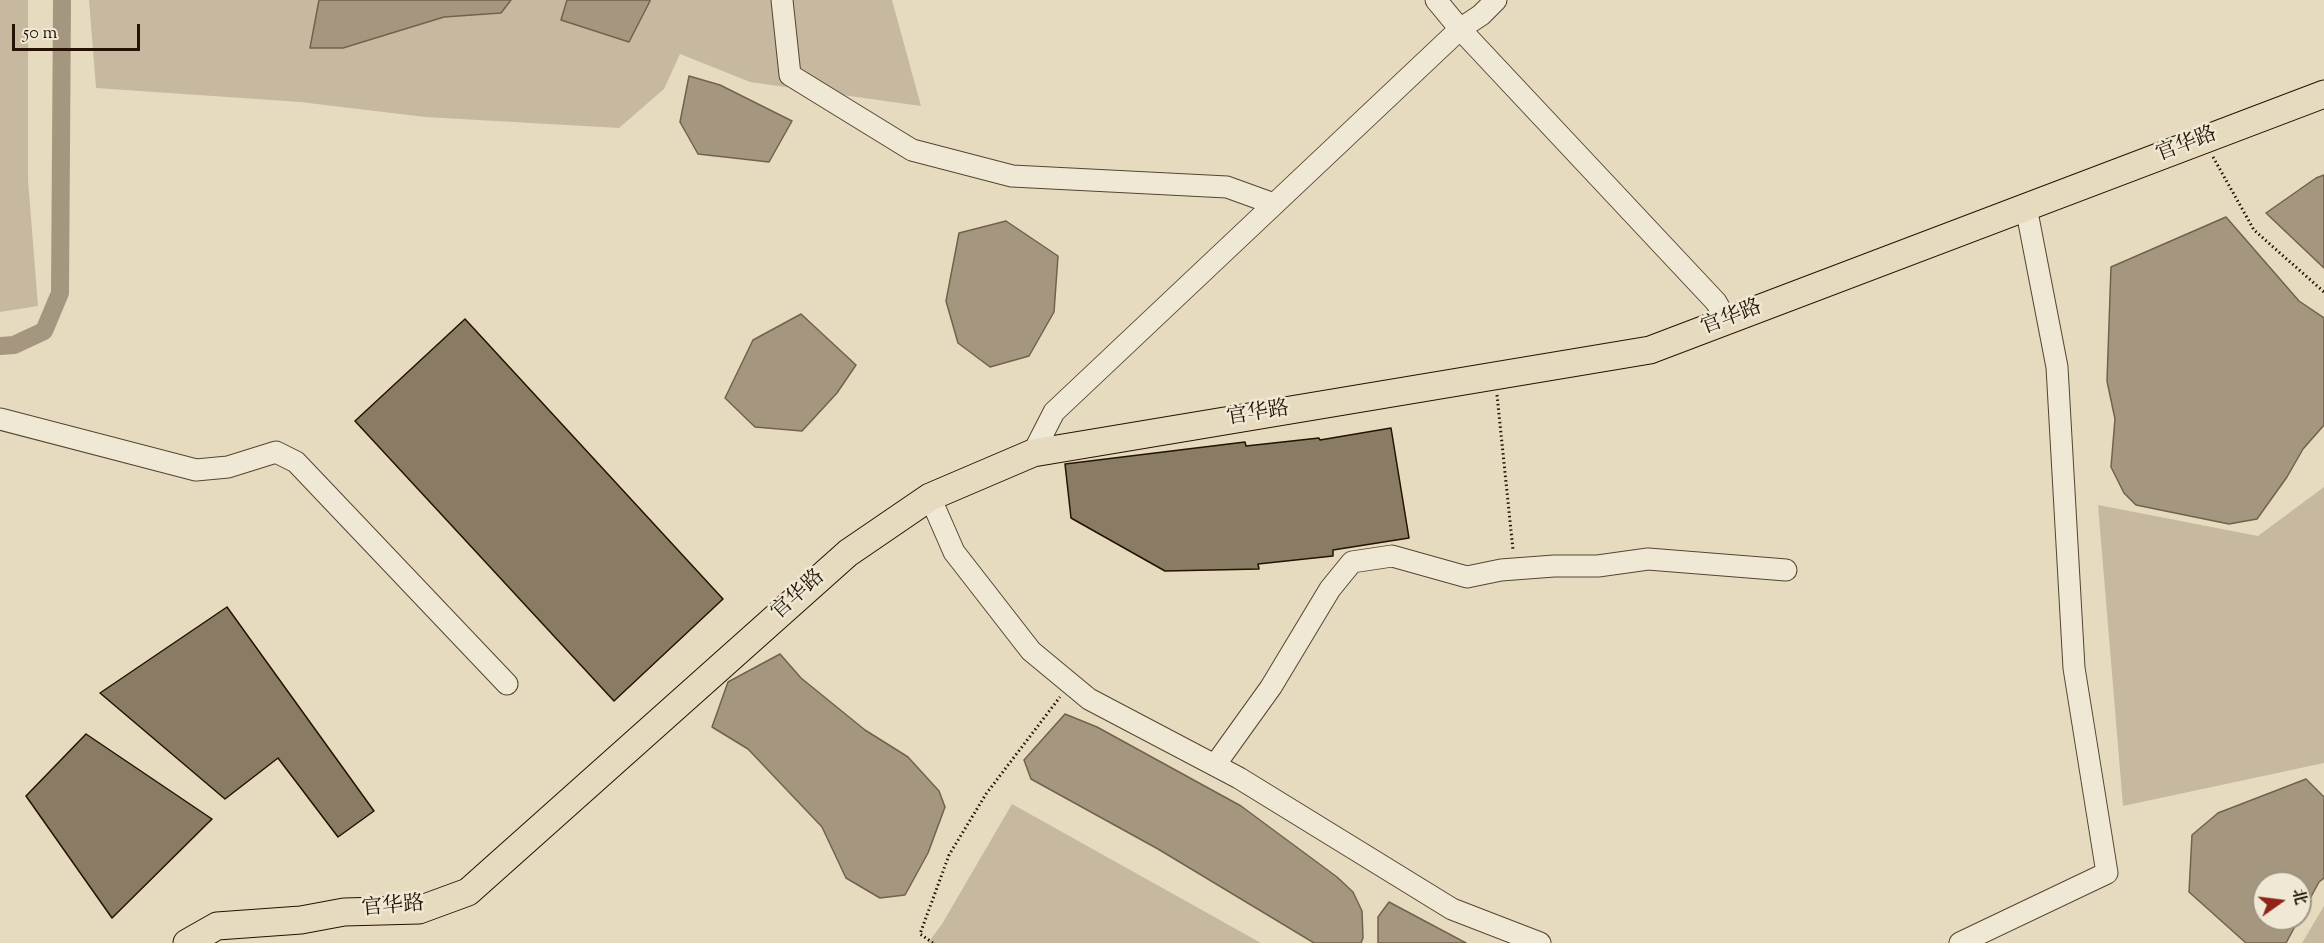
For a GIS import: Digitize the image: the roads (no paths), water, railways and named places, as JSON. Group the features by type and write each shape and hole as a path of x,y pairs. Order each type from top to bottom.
{"main road":[{"name":"官华路","path":"187,943 217,926 302,920 344,912 419,910 468,892 848,553 930,497 1033,453 1650,350 2324,94"},
{"name":"官华路","path":"258,943 302,920"}],"street":[{"path":"782,0 790,75 912,150 1012,176 1227,187 1274,204"},
{"path":"1436,0 1460,29 1716,302 1727,321"},
{"path":"1033,453 1054,412 1460,29 1481,15 1496,0"},
{"path":"1959,943 2107,873 2074,668 2057,367 2026,207"},
{"path":"0,419 196,470 228,467 276,452 296,462 507,684"},
{"path":"930,497 954,552 1030,651 1089,699 1239,778 1452,909 1540,943"},
{"path":"1215,765 1271,687 1330,589 1352,562 1392,556 1467,577 1515,569 1598,566 1648,559 1786,570"}],"waterway":[{"path":"0,346 14,345 44,331 60,293 62,0"}]}
